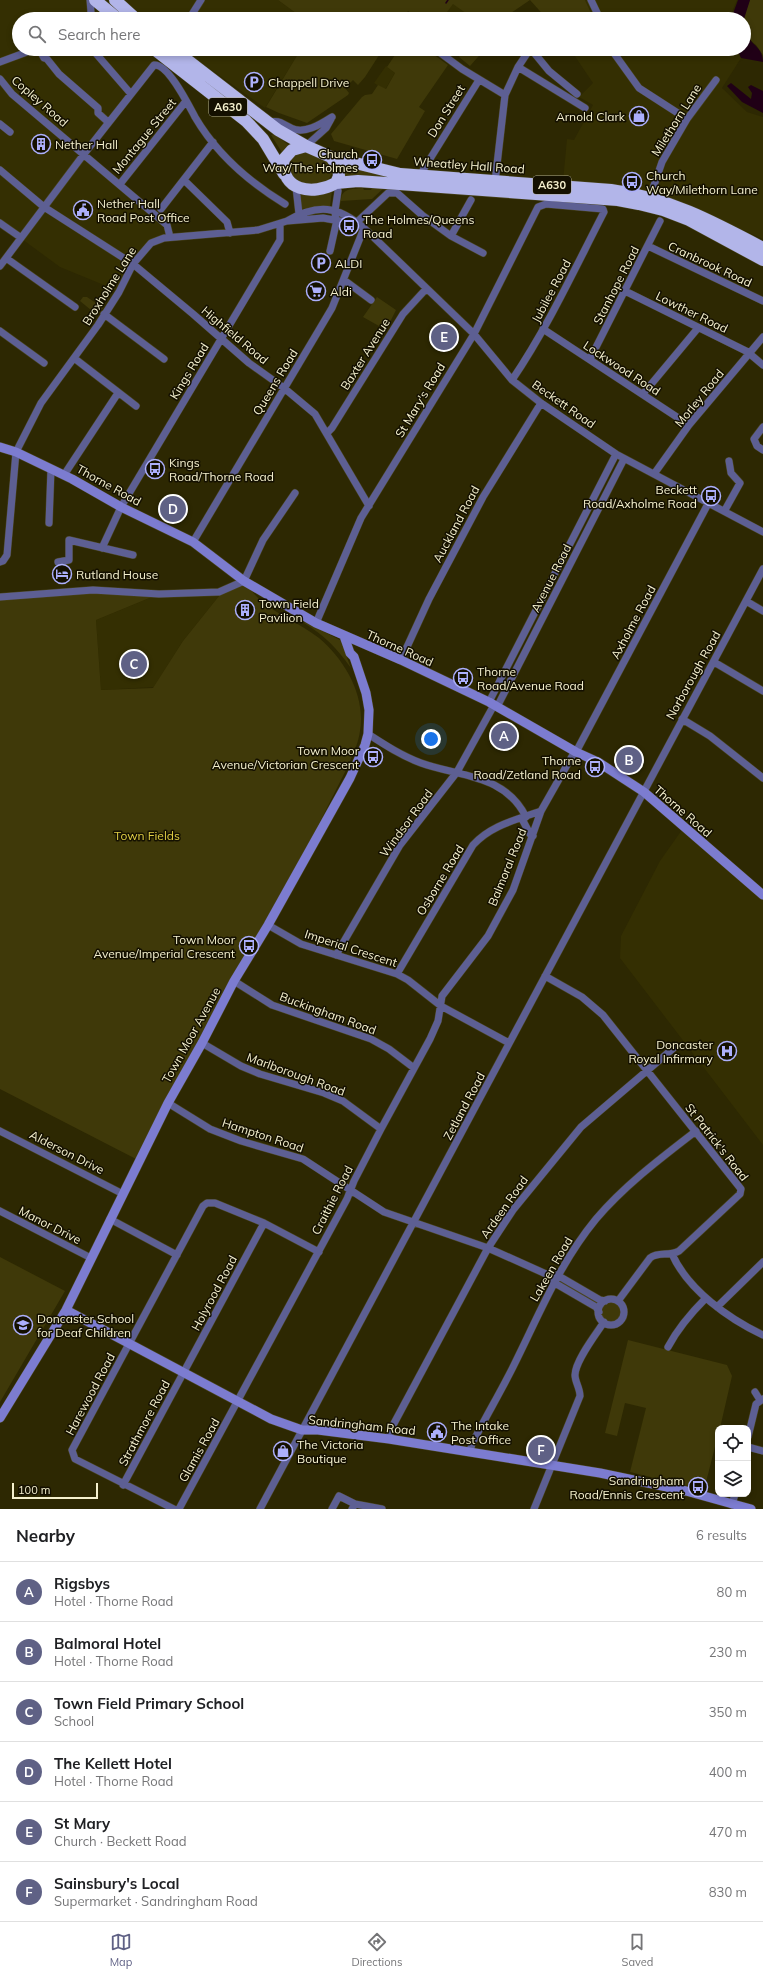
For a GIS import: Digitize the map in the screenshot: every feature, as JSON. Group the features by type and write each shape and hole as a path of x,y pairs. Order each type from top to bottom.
{"highway":[{"path":"95,0 105,10"},
{"path":"115,0 128,12"},
{"name":"A630","path":"163,56 246,121 263,139 286,178"},
{"name":"A630","path":"182,56 267,122 306,146"},
{"path":"296,187 286,178 284,159 292,150 306,146"},
{"name":"Wheatley Hall Road","path":"306,146 326,154 381,170 495,182 611,190 650,197 687,210 763,248"},
{"path":"326,154 338,167 339,176 337,187"},
{"name":"Wheatley Hall Road","path":"296,187 316,189 337,187 358,181 618,200 663,210 689,220 763,260"},
{"path":"399,192 405,189 426,187"}],"street":[{"path":"90,0 91,12"},
{"path":"591,0 597,12"},
{"path":"193,12 199,3"},
{"path":"0,62 16,56"},
{"path":"43,56 48,59 59,74 98,108 98,113 108,122"},
{"path":"98,56 131,94"},
{"path":"446,56 479,80 505,95"},
{"path":"495,182 505,95 518,67 525,56"},
{"path":"536,56 549,71 577,94"},
{"path":"616,56 639,88 687,119"},
{"path":"0,266 108,122 151,68 157,65 173,80 199,124 213,142 244,176 285,204"},
{"path":"518,67 585,108"},
{"name":"Copley Road","path":"0,79 12,94 167,225 170,237"},
{"name":"Don Street","path":"420,175 479,80"},
{"name":"Milethorn Lane","path":"650,197 661,163 687,119 716,80"},
{"name":"Montague Street","path":"120,184 186,101"},
{"path":"267,122 282,122 291,128 304,130 331,118 319,141 326,154"},
{"path":"0,124 10,132"},
{"path":"306,146 323,131"},
{"path":"161,209 213,142"},
{"name":"Highfield Road","path":"0,170 44,207 133,264 248,363 284,388 315,414 369,506"},
{"path":"184,180 226,222 230,233"},
{"path":"296,187 299,214"},
{"path":"330,251 334,231 333,211 337,187"},
{"path":"337,187 342,213"},
{"path":"288,222 313,219 334,219 351,223 357,222 389,192 399,192 422,215 450,236 483,253"},
{"path":"450,236 471,200"},
{"name":"St Mary's Road","path":"316,623 361,518 474,334 538,207 546,204 604,210"},
{"name":"Beckett Road","path":"299,214 311,210 333,211 342,213 357,222 474,334 512,380 541,403 616,454 725,510 763,532"},
{"name":"Jubilee Road","path":"512,380 530,354 604,210"},
{"path":"299,214 313,219"},
{"path":"288,222 299,214"},
{"name":"Stanhope Road","path":"590,359 660,221"},
{"path":"0,222 20,238"},
{"name":"Broxholme Lane","path":"13,450 41,403 119,292 133,264 151,243 170,237 258,230 288,222"},
{"name":"Kings Road","path":"102,548 121,507 280,240 280,224"},
{"name":"Queens Road","path":"193,542 332,308 364,228"},
{"name":"Cranbrook Road","path":"648,246 763,301"},
{"path":"6,258 75,307"},
{"path":"344,280 371,300"},
{"name":"Baxter Avenue","path":"327,433 332,428 403,314 426,289"},
{"name":"Lowther Road","path":"624,292 750,353 763,365"},
{"path":"104,314 164,359"},
{"path":"643,394 698,328"},
{"name":"Lockwood Road","path":"543,329 689,425"},
{"path":"0,331 44,364"},
{"name":"Morley Road","path":"654,474 689,425 763,337"},
{"path":"74,358 136,406"},
{"path":"64,475 118,393"},
{"name":"Auckland Road","path":"401,660 428,599 483,496 541,403"},
{"path":"761,430 754,439 754,443 763,450"},
{"name":"Thorne Road","path":"0,441 13,450 64,475 121,507 193,542 244,581 316,623 401,660 493,705 598,762 644,792 763,895"},
{"name":"Thorne Road","path":"0,447 13,450"},
{"path":"0,562 3,561 7,555 13,450"},
{"name":"Avenue Road","path":"493,705 616,454"},
{"name":"Avenue Road","path":"493,705 624,458"},
{"path":"725,510 740,483 731,472 729,462"},
{"path":"49,523 51,469"},
{"path":"0,597 93,590 159,594 219,592 244,581 263,540 295,493"},
{"name":"Axholme Road","path":"576,751 709,502"},
{"path":"58,562 69,560 69,540 133,555"},
{"name":"Norborough Road","path":"644,792 763,569"},
{"path":"746,601 763,611"},
{"name":"Town Moor Avenue","path":"0,1418 66,1310 168,1103 202,1043 234,981 268,925 350,778 365,745 368,734 368,701 354,657 350,653 344,636"},
{"path":"354,657 360,643"},
{"path":"714,662 763,691"},
{"name":"Windsor Road","path":"336,955 400,846 457,772 493,705"},
{"path":"682,719 710,736 763,778"},
{"path":"368,734 401,755 431,766 483,780 509,794 517,802 530,834 533,836"},
{"name":"Balmoral Road","path":"441,1006 444,993 476,954 503,909 521,870 541,811 576,751"},
{"name":"Zetland Road","path":"260,1509 644,792"},
{"name":"Osborne Road","path":"397,974 473,845 483,835 492,829 541,811"},
{"name":"Imperial Crescent","path":"268,925 301,944 397,974 408,980 441,1006 509,1043"},
{"name":"St Patrick's Road","path":"545,976 594,1006 647,1069 739,1186 741,1192 679,1251 672,1254"},
{"name":"Buckingham Road","path":"234,981 272,1005 371,1039 389,1049 414,1068"},
{"name":"Craithie Road","path":"238,1402 414,1068 438,1021 441,1006"},
{"name":"Marlborough Road","path":"202,1043 241,1066 260,1074 324,1093 343,1101 381,1129"},
{"name":"Ardeen Road","path":"389,1439 391,1430 488,1248 513,1210 582,1127 647,1069 676,1046"},
{"name":"Hampton Road","path":"168,1103 210,1129 241,1141 303,1159 384,1212 488,1248 555,1279"},
{"name":"Alderson Drive","path":"0,1131 124,1194"},
{"name":"Lakeen Road","path":"470,1451 472,1444 513,1367 555,1279 575,1246 612,1201 638,1177 696,1131"},
{"name":"Harewood Road","path":"123,1484 75,1459 72,1450 203,1206 207,1203 215,1203 264,1223"},
{"name":"Manor Drive","path":"0,1211 91,1258"},
{"path":"110,1220 177,1255"},
{"path":"264,1223 318,1252"},
{"name":"Holyrood Road","path":"183,1372 264,1223"},
{"path":"618,1301 650,1258 657,1254 672,1254 680,1269 706,1298 741,1324 763,1335"},
{"path":"717,1307 763,1262"},
{"path":"555,1279 605,1301"},
{"path":"555,1279 596,1308 598,1312 604,1322 616,1324 622,1318 624,1310 618,1301 612,1299 601,1304 598,1312"},
{"path":"668,1347 676,1333 692,1312 706,1298"},
{"name":"Sandringham Road","path":"66,1310 271,1419 302,1430 318,1430 389,1439 600,1473 675,1489 751,1509"},
{"path":"534,1509 550,1466 580,1396 580,1390 576,1380 576,1370 590,1343 604,1322"},
{"name":"Strathmore Road","path":"123,1484 183,1372"},
{"path":"751,1425 756,1404 762,1400 756,1392"},
{"name":"Glamis Road","path":"179,1509 238,1402"},
{"path":"751,1448 763,1451"},
{"path":"123,1484 174,1509"},
{"path":"332,1509 339,1496 353,1507 382,1509"},
{"path":"732,1505 733,1497"}],"shaded area":[{"path":"0,0 278,0 294,12 190,12 193,5 188,12 12,12 12,56 160,56 84,153 167,225 170,237 151,243 133,264 116,290 60,267 0,223"},
{"path":"585,0 737,0 732,12 591,12"},
{"path":"738,0 750,0 746,12 734,12"},
{"path":"453,3 465,12 447,12"},
{"path":"751,41 760,51 763,62 741,58 740,56 751,56"},
{"name":"Chappell Drive","path":"192,56 297,56 265,108"},
{"path":"575,56 740,56 741,58 722,88 747,112 763,117 763,239 660,193 563,181 567,139 574,140 593,105 579,97 593,83"},
{"path":"386,66 395,73 385,90 374,83"},
{"path":"731,83 751,99 752,93 748,87 751,85 763,91 763,113 742,102 727,86"},
{"path":"223,591 183,641 154,687 101,690 96,620 159,594"},
{"name":"Doncaster Royal Infirmary","path":"684,827 747,883 763,900 763,1145 620,958 621,936 660,861"}],"green space":[{"path":"278,0 530,0 512,12 464,12 453,4 447,12 294,12"},
{"path":"530,0 585,0 591,12 541,12"},
{"path":"750,0 763,0 763,55 751,40 751,12 745,12"},
{"path":"297,56 378,56 358,85 353,80 345,88 349,93 348,95 307,123 266,107"},
{"path":"394,56 436,56 448,65 419,107 425,111 397,159 334,141 331,134 362,97 372,94 378,85 386,89 395,73 387,67"},
{"path":"460,56 479,56 470,66"},
{"path":"274,134 290,146 283,154 271,135"},
{"path":"304,152 319,156 328,162 332,169 331,175 327,181 318,184 307,184 294,180 289,165 290,158"},
{"path":"341,163 406,178 342,179"},
{"path":"372,187 385,187 372,199 341,201 341,197 345,191 363,188 364,190 371,190"},
{"path":"299,191 332,191 330,207 302,209"},
{"path":"83,297 87,297 103,308 97,315 80,301"},
{"path":"377,297 396,310 386,330 363,317"},
{"name":"Town Fields","path":"244,581 256,596 265,604 319,638 337,657 352,680 357,692 361,718 360,731 355,750 347,768 268,925 138,1160 0,1089 0,597 93,590 159,594 96,620 101,690 153,688 183,641 223,591"},
{"path":"305,622 340,640 351,668 330,642 304,623"},
{"name":"Doncaster School for Deaf Children","path":"0,1257 65,1291 0,1402"},
{"path":"611,1302 618,1305 621,1312 618,1319 611,1322 604,1319 601,1312 604,1305"},
{"path":"628,1340 727,1365 732,1376 721,1425 715,1425 715,1447 704,1490 630,1472 646,1408 625,1403 617,1436 605,1433"}],"place":[{"name":"Chappell Drive","path":"254,82"},
{"name":"Arnold Clark","path":"639,116"},
{"name":"Nether Hall","path":"41,144"},
{"name":"Church Way/The Holmes","path":"372,160"},
{"name":"Church Way/Milethorn Lane","path":"632,182"},
{"name":"Nether Hall Road Post Office","path":"83,210"},
{"name":"The Holmes/Queens Road","path":"349,226"},
{"name":"ALDI","path":"321,263"},
{"name":"Aldi","path":"316,291"},
{"name":"St Mary","path":"444,337"},
{"name":"Kings Road/Thorne Road","path":"155,469"},
{"name":"Beckett Road/Axholme Road","path":"711,496"},
{"name":"The Kellett Hotel","path":"173,509"},
{"name":"Rutland House","path":"62,574"},
{"name":"Town Field Pavilion","path":"245,610"},
{"name":"Town Field Primary School","path":"134,664"},
{"name":"Thorne Road/Avenue Road","path":"463,678"},
{"name":"Rigsbys","path":"504,736"},
{"name":"Town Moor Avenue/Victorian Crescent","path":"373,757"},
{"name":"Balmoral Hotel","path":"629,760"},
{"name":"Thorne Road/Zetland Road","path":"595,767"},
{"name":"Town Moor Avenue/Imperial Crescent","path":"249,946"},
{"name":"Doncaster Royal Infirmary","path":"727,1051"},
{"name":"Doncaster School for Deaf Children","path":"23,1325"},
{"name":"The Intake Post Office","path":"437,1432"},
{"name":"Sainsbury's Local","path":"541,1450"},
{"name":"The Victoria Boutique","path":"283,1451"},
{"name":"Sandringham Road/Ennis Crescent","path":"698,1487"}]}
